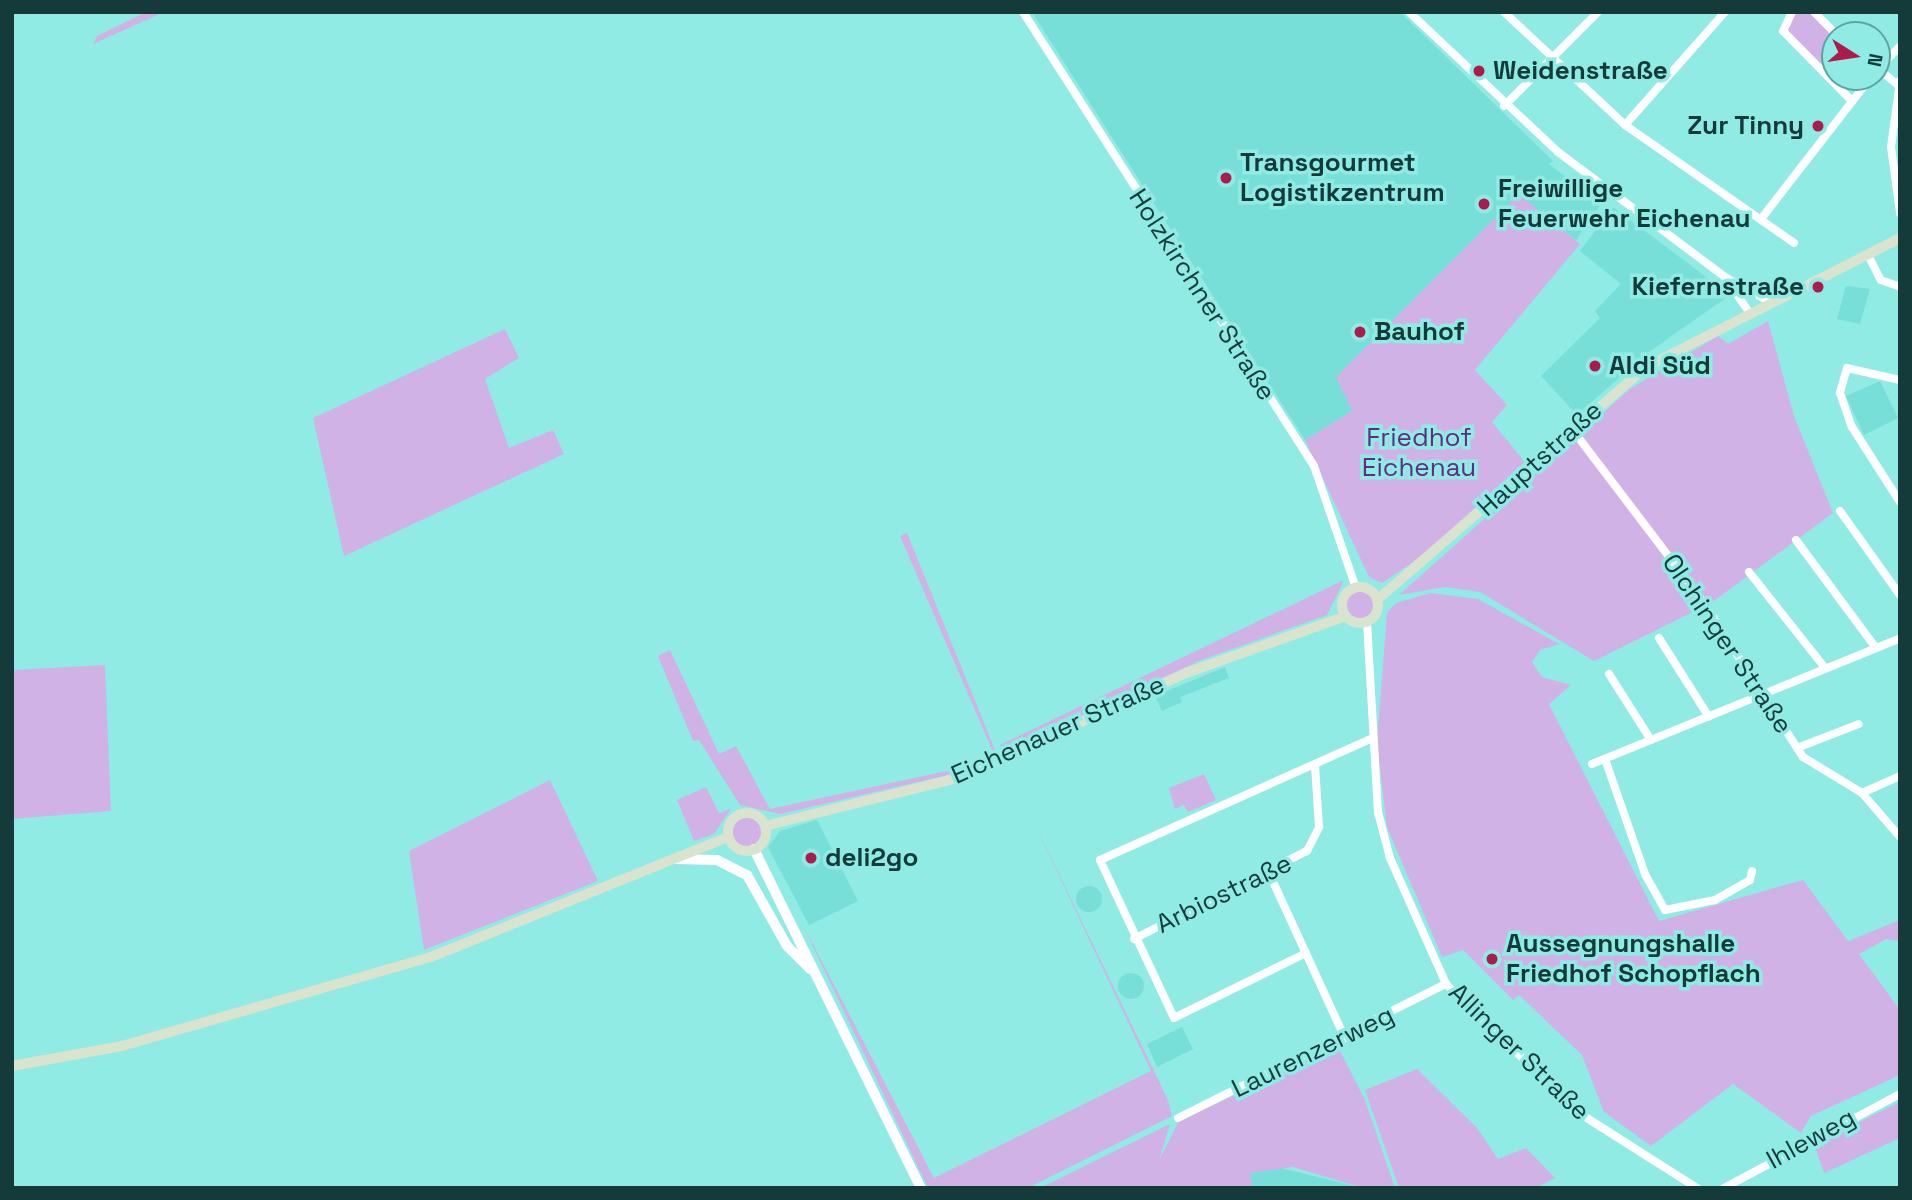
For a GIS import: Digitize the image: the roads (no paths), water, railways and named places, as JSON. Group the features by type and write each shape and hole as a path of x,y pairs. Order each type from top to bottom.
{"main road":[{"name":"Hauptstraße","path":"1377,600 1572,429 1663,355 1900,238"},
{"path":"1356,588 1377,600 1367,622 1346,616 1345,597 1356,588"},
{"name":"Eichenauer Straße","path":"765,826 965,776 1186,673 1346,616"},
{"path":"741,814 755,815 765,826 754,849 738,849 729,837 729,825 741,814"},
{"path":"12,1066 122,1046 431,957 729,837"}],"street":[{"name":"Holzkirchner Straße","path":"1023,12 1314,466 1356,588"},
{"path":"1409,12 1504,106 1725,277 1770,302"},
{"path":"1504,12 1625,125 1794,243"},
{"path":"1504,106 1598,12"},
{"path":"1625,125 1725,12"},
{"path":"1792,12 1783,31 1851,100"},
{"path":"1899,84 1891,146 1900,213"},
{"path":"1761,219 1859,91"},
{"path":"1868,255 1881,280 1900,287"},
{"path":"1725,277 1749,312"},
{"path":"1900,380 1852,367 1841,377 1842,405 1900,502"},
{"name":"Olchinger Straße","path":"1572,429 1704,603 1797,748 1815,769 1862,793 1900,837"},
{"path":"1840,511 1900,595"},
{"path":"1796,540 1876,648"},
{"path":"1749,572 1825,668"},
{"name":"Allinger Straße","path":"1367,622 1374,664 1370,739 1387,849 1446,984 1579,1113 1697,1188"},
{"path":"1659,638 1709,717"},
{"path":"1592,764 1900,638"},
{"path":"1609,674 1651,740"},
{"path":"1797,748 1859,724"},
{"path":"1306,953 1174,1018 1134,939 1100,860 1370,739"},
{"path":"1605,759 1645,874 1665,910 1715,900 1750,880 1752,871"},
{"name":"Arbiostraße","path":"1134,939 1301,856 1317,836 1315,765"},
{"path":"1862,793 1900,776"},
{"path":"754,849 921,1188"},
{"path":"671,859 718,860 747,875 787,946 816,975"},
{"path":"1269,873 1345,1038"},
{"name":"Laurenzerweg","path":"1178,1118 1345,1038 1446,984"},
{"name":"Ihleweg","path":"1724,1188 1900,1094"}],"place":[{"name":"Weidenstraße","path":"1479,71"},
{"name":"Zur Tinny","path":"1818,126"},
{"name":"Transgourmet Logistikzentrum","path":"1226,178"},
{"name":"Freiwillige Feuerwehr Eichenau","path":"1484,204"},
{"name":"Kiefernstraße","path":"1818,287"},
{"name":"Bauhof","path":"1360,332"},
{"name":"Aldi Süd","path":"1595,366"},
{"name":"deli2go","path":"811,858"},
{"name":"Aussegnungshalle Friedhof Schopflach","path":"1492,959"}],"park label":[{"name":"Friedhof Eichenau","path":"1419,453"}]}
